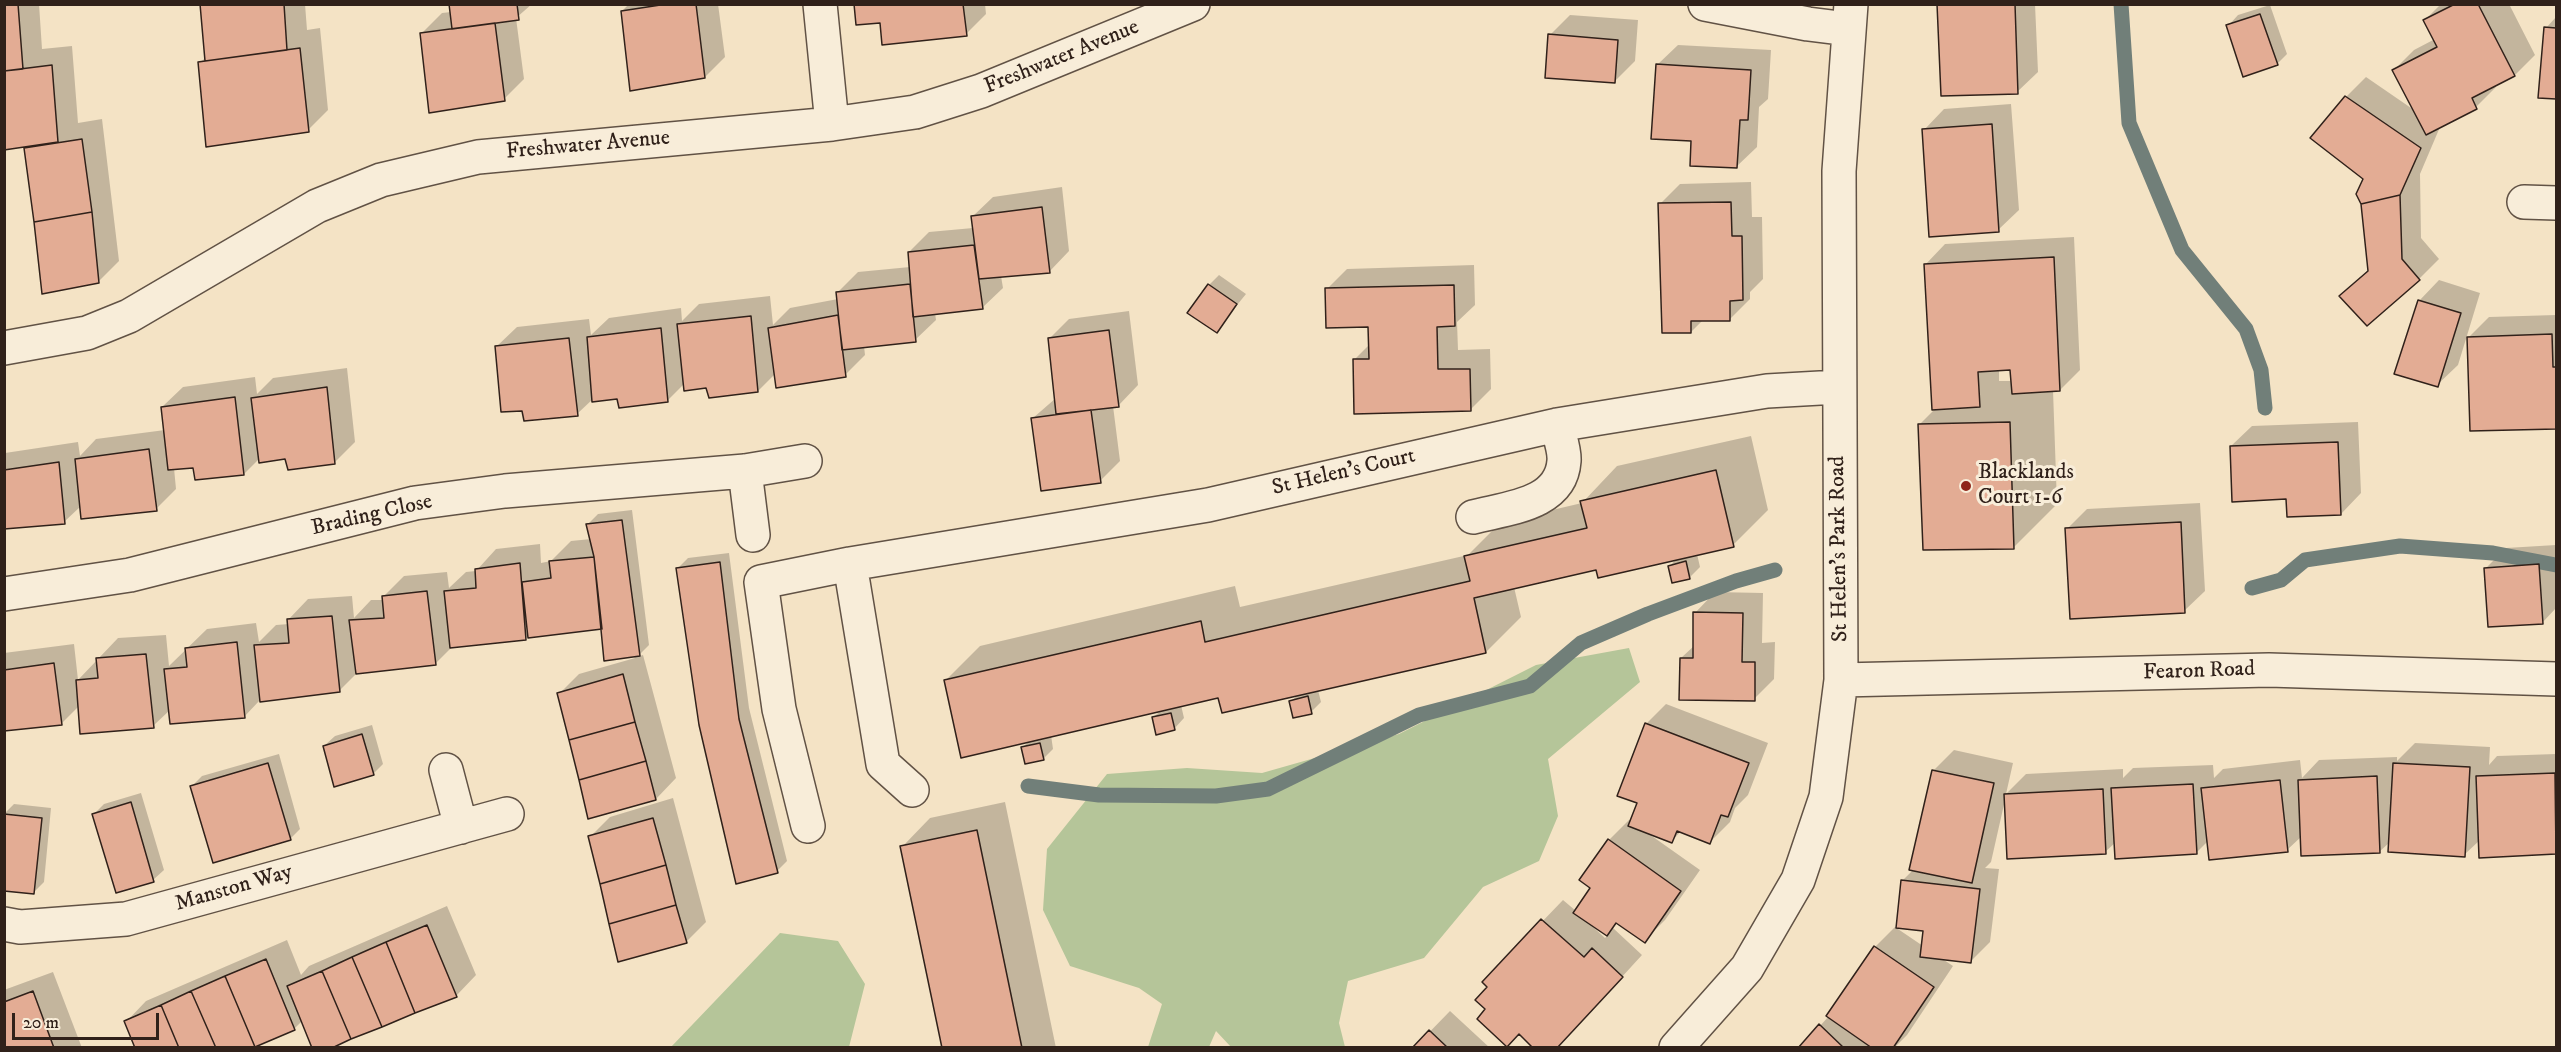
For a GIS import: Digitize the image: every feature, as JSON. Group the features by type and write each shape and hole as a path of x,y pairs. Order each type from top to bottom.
{"street":[{"path":"820,4 832,124"},
{"name":"Freshwater Avenue","path":"4,348 87,333 129,316 317,206 381,180 478,157 832,124 915,112 981,91 1193,4"},
{"path":"1706,4 1808,24 1850,16"},
{"name":"St Helen's Park Road","path":"1676,1047 1747,968 1798,880 1826,797 1841,680 1838,387 1839,171 1850,16"},
{"path":"2524,202 2556,203"},
{"name":"St Helen's Court","path":"808,826 779,708 761,582 850,564 1208,505 1557,425 1767,391 1838,387"},
{"path":"1473,517 1539,500 1555,487 1564,461 1557,425"},
{"name":"Brading Close","path":"4,594 130,575 415,503 505,491 745,471 805,461"},
{"path":"745,471 753,535"},
{"path":"850,564 883,764 912,790"},
{"name":"Fearon Road","path":"1841,680 2269,670 2556,679"},
{"path":"446,770 461,827"},
{"name":"Manston Way","path":"4,924 20,927 126,919 507,814"}],"green space":[{"path":"1629,648 1640,682 1548,759 1558,816 1539,861 1483,887 1424,958 1348,981 1339,1023 1345,1047 1231,1047 1216,1031 1209,1047 1148,1047 1162,1004 1139,988 1070,966 1043,910 1047,849 1107,774 1187,768 1262,773 1399,734 1536,665"},
{"path":"780,933 838,941 865,984 849,1047 671,1047"}],"building":[{"path":"4,4 18,4 23,69 4,71"},
{"path":"200,4 284,4 287,50 205,61"},
{"path":"449,4 517,4 519,20 452,29"},
{"path":"667,4 696,4 705,78 630,91 621,11"},
{"path":"854,4 963,4 967,36 882,45 880,23 856,25"},
{"path":"1937,4 2015,4 2018,94 1941,96"},
{"path":"2455,4 2478,4 2515,76 2472,98 2477,109 2426,135 2392,70 2437,47 2423,20"},
{"path":"2260,14 2278,65 2243,77 2226,25"},
{"path":"495,23 505,101 429,113 420,33"},
{"path":"2544,27 2556,28 2556,99 2538,98"},
{"path":"1548,34 1618,40 1615,83 1545,78"},
{"path":"300,48 309,132 206,147 198,62"},
{"path":"1656,64 1751,70 1748,120 1740,120 1737,168 1690,166 1691,141 1651,139"},
{"path":"52,65 58,142 4,150 4,71"},
{"path":"2345,96 2421,148 2400,195 2361,204 2356,194 2363,179 2310,138"},
{"path":"1992,124 1999,232 1929,237 1922,129"},
{"path":"82,139 92,212 34,222 24,148"},
{"path":"2400,195 2402,259 2420,280 2367,326 2339,296 2368,271 2361,204"},
{"path":"1731,202 1732,236 1742,236 1743,300 1730,301 1730,321 1691,321 1691,333 1662,333 1658,203"},
{"path":"1042,207 1050,273 979,279 971,216"},
{"path":"92,212 99,283 42,294 34,222"},
{"path":"974,245 983,309 913,317 908,252"},
{"path":"2054,257 2060,391 2012,394 2010,370 1978,372 1980,407 1932,410 1924,264"},
{"path":"910,284 916,342 842,350 836,292"},
{"path":"1208,284 1237,304 1217,333 1187,313"},
{"path":"1454,285 1455,326 1437,327 1438,369 1470,369 1471,411 1354,414 1353,359 1369,359 1368,327 1326,328 1325,288"},
{"path":"2418,300 2461,313 2438,387 2394,374"},
{"path":"838,315 846,377 776,388 768,328"},
{"path":"751,316 758,392 709,398 706,388 684,391 677,324"},
{"path":"661,328 668,402 619,408 617,399 592,402 587,337"},
{"path":"1109,330 1119,407 1056,414 1048,338"},
{"path":"2552,334 2553,367 2556,367 2556,429 2470,431 2467,337"},
{"path":"569,338 578,416 524,421 522,411 501,412 495,346"},
{"path":"327,387 335,464 288,470 285,459 259,463 251,398"},
{"path":"235,397 244,475 195,480 193,468 168,470 161,407"},
{"path":"1091,410 1101,483 1041,491 1031,418"},
{"name":"Blacklands Court 1-6","path":"2010,422 2014,549 1923,550 1918,424"},
{"path":"2338,442 2341,515 2287,517 2286,499 2232,502 2230,446"},
{"path":"149,449 157,511 81,519 75,459"},
{"path":"59,462 65,524 4,529 4,470"},
{"path":"1716,470 1734,547 1598,578 1596,570 1474,598 1486,653 1222,713 1218,698 961,758 944,680 1201,621 1205,642 1470,581 1464,556 1587,528 1580,501"},
{"path":"622,520 640,656 604,661 594,557 586,524"},
{"path":"2181,522 2185,613 2070,619 2065,528"},
{"path":"594,557 602,629 528,638 522,582 551,578 549,561"},
{"path":"1686,561 1690,579 1672,583 1668,566"},
{"path":"720,562 739,719 778,873 736,884 699,725 676,568"},
{"path":"520,563 526,640 450,648 444,591 476,588 475,569"},
{"path":"2539,564 2543,624 2488,627 2484,568"},
{"path":"427,591 436,665 356,674 349,620 384,618 382,596"},
{"path":"1693,612 1743,613 1742,662 1755,662 1755,701 1679,700 1680,658 1693,658"},
{"path":"332,616 340,692 260,702 254,645 289,643 287,619"},
{"path":"237,642 245,718 170,724 164,669 187,667 185,648"},
{"path":"146,654 154,728 80,734 76,680 98,678 96,658"},
{"path":"54,663 62,725 4,731 4,670"},
{"path":"623,674 635,722 569,740 557,693"},
{"path":"1308,696 1312,714 1293,718 1289,701"},
{"path":"1171,713 1175,730 1156,735 1152,717"},
{"path":"635,722 646,761 579,780 569,740"},
{"path":"1645,723 1749,763 1728,817 1721,815 1710,844 1677,831 1672,843 1628,826 1637,803 1617,796"},
{"path":"362,734 374,775 334,787 323,746"},
{"path":"1040,743 1044,760 1025,764 1021,747"},
{"path":"646,761 656,800 588,819 579,780"},
{"path":"268,763 291,840 213,863 190,786"},
{"path":"2393,763 2470,767 2465,857 2388,852"},
{"path":"1932,770 1994,783 1972,883 1909,870"},
{"path":"2555,773 2556,854 2479,858 2476,776"},
{"path":"2377,776 2380,853 2301,856 2298,780"},
{"path":"2280,780 2288,852 2209,860 2201,788"},
{"path":"2193,784 2197,854 2115,859 2111,788"},
{"path":"2103,789 2106,854 2007,859 2004,794"},
{"path":"131,802 154,882 116,893 92,814"},
{"path":"4,814 42,818 34,894 4,891"},
{"path":"653,818 666,865 600,884 588,836"},
{"path":"977,830 1022,1048 942,1048 900,846"},
{"path":"1608,839 1681,891 1645,943 1616,923 1607,936 1573,913 1590,888 1579,880"},
{"path":"666,865 676,905 609,924 600,884"},
{"path":"1901,880 1980,889 1971,963 1920,957 1923,931 1896,928"},
{"path":"676,905 687,943 618,962 609,924"},
{"path":"1541,919 1584,957 1592,948 1623,977 1557,1048 1533,1048 1519,1034 1507,1047 1477,1019 1485,1009 1475,1000 1487,987 1482,982"},
{"path":"427,925 457,997 415,1013 386,942"},
{"path":"386,942 415,1013 382,1027 352,957"},
{"path":"1874,946 1934,987 1893,1048 1872,1048 1826,1016"},
{"path":"352,957 382,1027 351,1039 322,971"},
{"path":"266,959 295,1030 255,1047 225,976"},
{"path":"322,971 351,1039 332,1048 312,1048 287,986"},
{"path":"225,976 255,1047 253,1048 216,1048 191,991"},
{"path":"33,991 54,1048 4,1048 4,1002"},
{"path":"191,991 216,1048 179,1048 161,1005"},
{"path":"161,1005 179,1048 135,1048 124,1021"},
{"path":"1819,1024 1844,1048 1798,1048"},
{"path":"1429,1030 1448,1048 1412,1048"}],"waterway":[{"path":"2121,4 2129,123 2182,250 2246,329 2261,370 2265,408"},
{"path":"2252,588 2281,580 2305,560 2400,546 2493,553 2556,565"},
{"path":"1028,786 1099,795 1216,796 1268,789 1419,715 1530,686 1581,643 1648,614 1736,581 1775,570"}],"place":[{"name":"Blacklands Court 1-6","path":"1966,486"}]}
